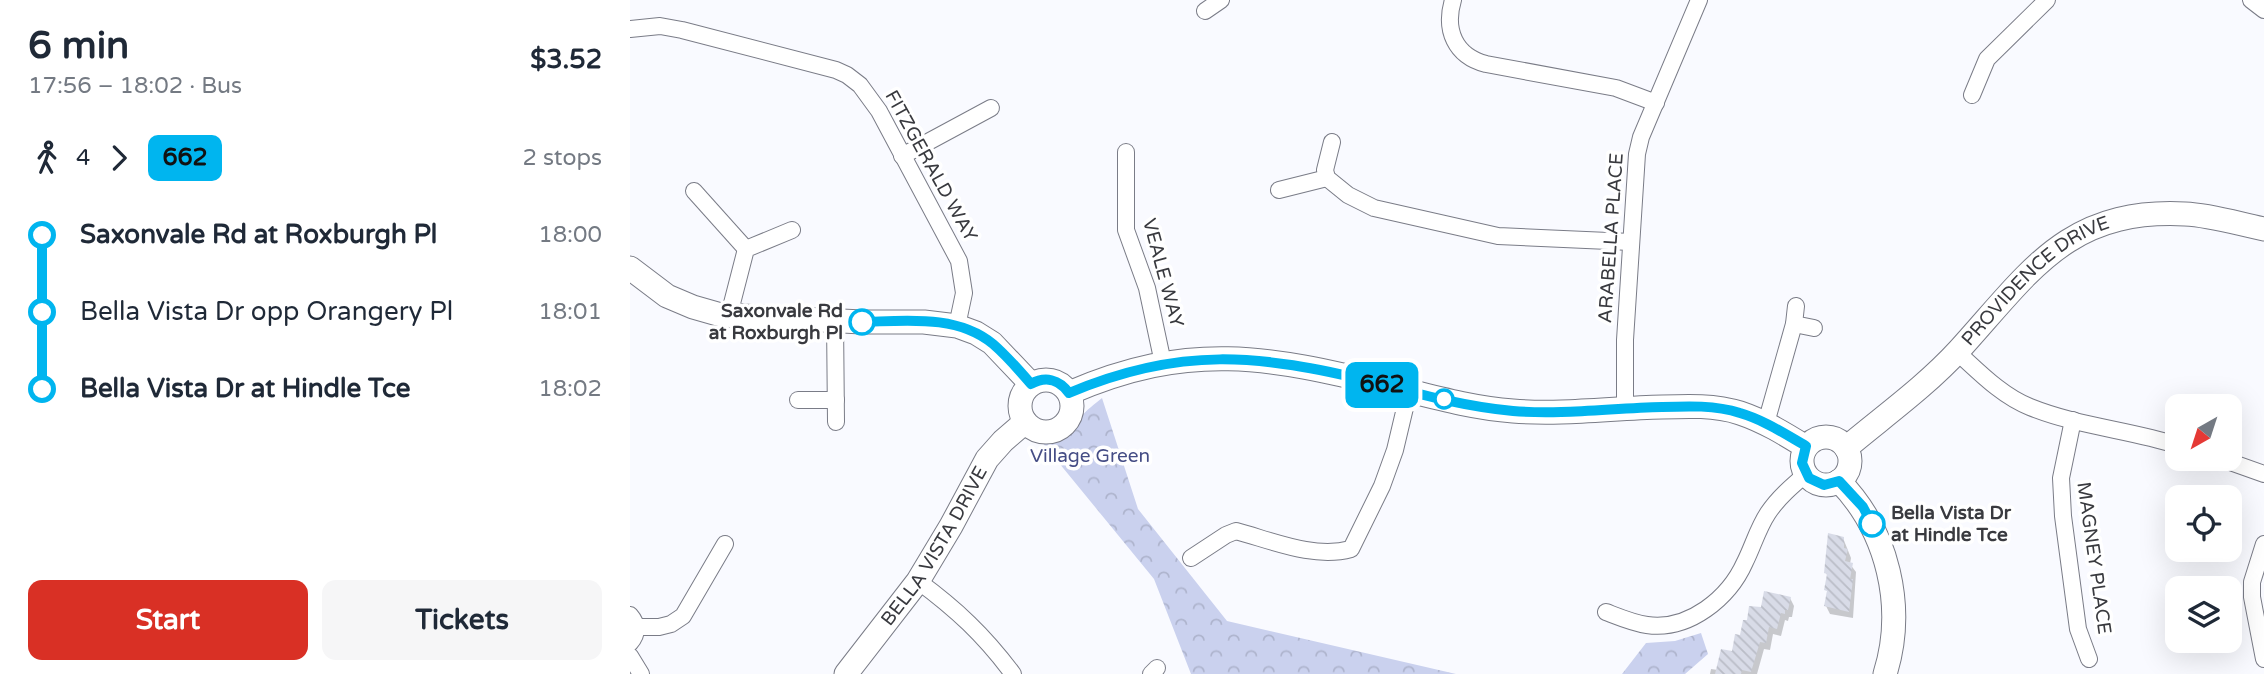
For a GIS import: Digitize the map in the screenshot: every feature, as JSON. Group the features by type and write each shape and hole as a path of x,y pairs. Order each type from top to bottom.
{"street":[{"path":"1205,11 1221,0"},
{"path":"1453,0 1449,26 1452,37 1469,58 1486,64 1616,88 1656,103"},
{"name":"ARABELLA PLACE","path":"1625,408 1625,340 1637,154 1699,0"},
{"path":"1972,94 1987,59 2046,0"},
{"path":"2251,0 2264,10"},
{"name":"FITZGERALD WAY","path":"630,29 660,26 726,42 847,75 867,93 959,261 964,293 957,326"},
{"path":"902,156 991,108"},
{"path":"1332,142 1325,170 1327,178 1348,195 1374,208 1479,232 1522,237 1631,242"},
{"name":"VEALE WAY","path":"1126,152 1126,230 1147,288 1163,363"},
{"path":"1279,190 1327,178"},
{"path":"694,191 746,249"},
{"name":"PROVIDENCE DRIVE","path":"1846,448 1920,387 1957,352 2016,284 2047,254 2077,233 2108,221 2151,213 2189,214 2264,229"},
{"path":"746,249 792,230"},
{"path":"729,315 746,249"},
{"path":"631,269 656,289 707,312 924,322 957,326 992,343 1031,384"},
{"path":"1766,423 1794,324 1796,306"},
{"path":"835,320 836,422"},
{"path":"1794,324 1814,328"},
{"path":"1957,352 1993,385 2028,407 2165,441"},
{"path":"1069,393 1110,376 1163,363 1202,358 1257,359 1312,368 1470,405 1515,411 1707,407 1742,414 1766,423 1806,446"},
{"path":"1040,380 1051,380 1069,393 1071,413 1061,427 1042,432 1025,422 1020,412 1020,401 1024,390 1031,384 1040,380"},
{"path":"1191,558 1236,531 1316,552 1336,553 1351,549 1387,474 1409,391"},
{"path":"798,400 836,400"},
{"name":"MAGNEY PLACE","path":"2073,420 2061,478 2063,516 2078,629 2089,659"},
{"name":"BELLA VISTA DRIVE","path":"846,674 918,581 987,459 1025,422"},
{"path":"1819,438 1838,440 1846,448 1850,463 1847,473 1839,481 1829,485 1818,484 1806,474 1802,457 1806,446 1819,438"},
{"path":"2242,466 2264,474"},
{"path":"1606,612 1647,625 1663,625 1685,621 1716,602 1739,575 1766,516 1777,501 1806,474"},
{"path":"1839,481 1863,507 1872,524 1889,573 1894,615 1891,649 1885,674"},
{"path":"630,643 636,635 633,621 659,627 671,624 683,616 725,544"},
{"path":"2264,544 2252,582 2252,597 2264,659"},
{"path":"918,581 971,623 1013,674"},
{"path":"630,656 641,674"}],"green space":[{"name":"Village Green","path":"1102,398 1138,509 1227,621 1456,674 1191,674 1154,579 1041,441 1065,436 1085,412"},
{"path":"1701,633 1708,654 1685,674 1622,674 1646,643 1675,641"}],"building":[{"path":"1828,533 1844,537 1844,548 1848,549 1845,561 1853,563 1849,612 1824,606 1827,591 1824,590 1827,574 1824,573"},
{"path":"1764,591 1791,597 1788,610 1785,610 1785,614 1781,613 1777,629 1769,627 1766,643 1760,642 1751,672 1742,670 1741,674 1715,674 1721,649 1732,651 1735,634 1740,635 1743,620 1747,620 1749,606 1761,607"}],"bus line":[{"name":"662","path":"862,322 901,321 957,326 992,343 1031,384 1044,379 1051,380 1069,393 1110,376 1143,367 1202,358 1230,358 1301,366 1470,405 1515,411 1690,406 1731,411 1766,423 1806,446 1802,463 1809,478 1824,485 1839,481 1863,507 1872,524"}],"place":[{"name":"Saxonvale Rd at Roxburgh Pl","path":"862,322"},
{"name":"Bella Vista Dr at Hindle Tce","path":"1872,524"}]}
